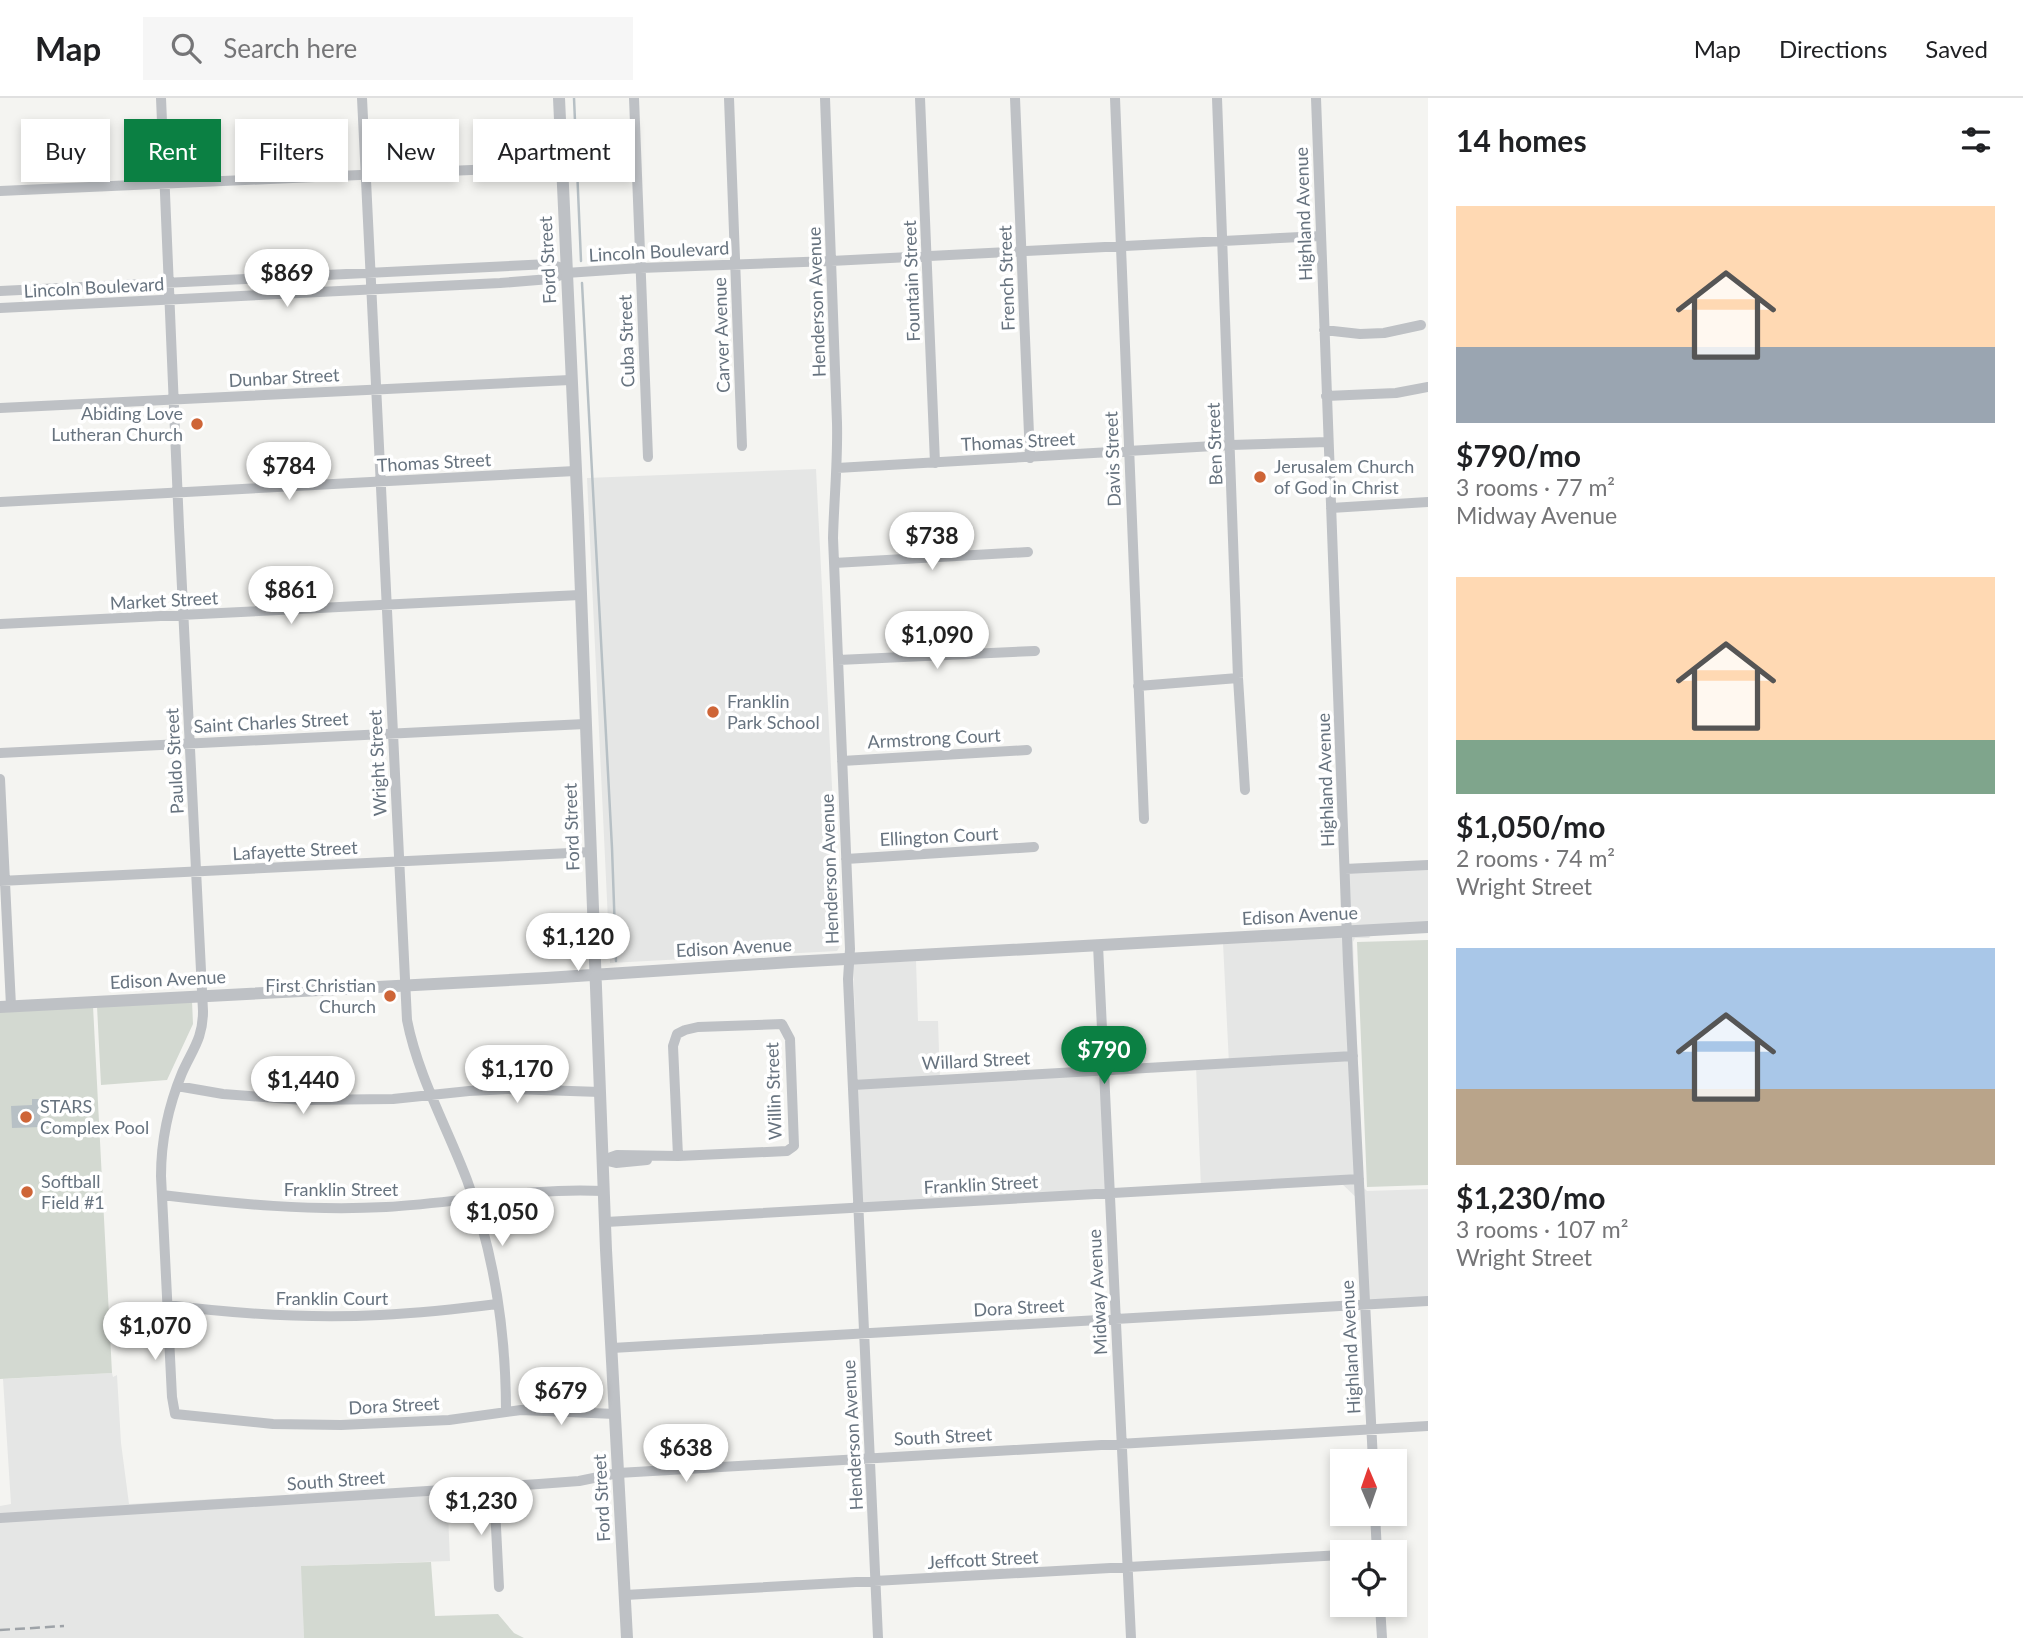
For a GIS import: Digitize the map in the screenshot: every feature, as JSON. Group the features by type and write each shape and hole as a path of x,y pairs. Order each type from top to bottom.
{"street":[{"name":"Pauldo Street","path":"161,98 195,872 204,1011 201,1034 170,1106 162,1148 167,1305 175,1415"},
{"name":"Wright Street","path":"362,98 363,119"},
{"name":"Ford Street","path":"558,98 559,119"},
{"name":"Cuba Street","path":"634,98 648,457"},
{"name":"Carver Avenue","path":"729,98 742,446"},
{"name":"Henderson Avenue","path":"825,98 837,423 834,563 858,1207 878,1638"},
{"name":"Fountain Street","path":"920,98 935,463"},
{"name":"French Street","path":"1016,98 1030,458"},
{"name":"Davis Street","path":"1115,98 1144,819"},
{"name":"Ben Street","path":"1217,98 1238,678 1245,790"},
{"name":"Highland Avenue","path":"1316,98 1345,869 1372,1449"},
{"path":"0,191 362,174"},
{"name":"Wright Street","path":"366,182 407,1020 417,1062 474,1198 497,1304 504,1352 506,1412"},
{"name":"Ford Street","path":"562,182 604,1191 626,1638"},
{"name":"Lincoln Boulevard","path":"0,308 550,279 566,271 831,261 1321,236"},
{"name":"Lincoln Boulevard","path":"0,291 549,264 566,271"},
{"path":"1324,330 1360,334 1421,325"},
{"name":"Dunbar Street","path":"0,408 570,380"},
{"path":"1326,396 1396,393 1428,387"},
{"name":"Thomas Street","path":"837,468 1231,445 1328,442"},
{"name":"Thomas Street","path":"0,502 575,471"},
{"path":"1331,508 1428,502"},
{"path":"834,563 1028,552"},
{"name":"Market Street","path":"0,624 183,617 580,595"},
{"path":"838,660 1035,651"},
{"path":"1139,686 1238,678"},
{"name":"Saint Charles Street","path":"0,752 585,724"},
{"name":"Armstrong Court","path":"842,761 1027,750"},
{"path":"0,779 6,1006"},
{"name":"Ellington Court","path":"846,859 1034,847"},
{"name":"Lafayette Street","path":"3,881 591,852"},
{"path":"1345,869 1428,865"},
{"name":"Edison Avenue","path":"6,1006 595,975 1348,930 1428,928"},
{"name":"Midway Avenue","path":"1098,945 1131,1638"},
{"name":"Willin Street","path":"603,1160 617,1155 678,1156 787,1151 794,1146 790,1038 782,1024 698,1027 677,1034 673,1046 678,1156"},
{"name":"Willard Street","path":"853,1084 1353,1056"},
{"path":"177,1086 223,1094 302,1100 393,1099 501,1090 600,1092"},
{"name":"Franklin Street","path":"606,1222 1359,1179"},
{"name":"Franklin Street","path":"162,1195 244,1205 304,1208 386,1207 536,1191 604,1191"},
{"name":"Dora Street","path":"612,1348 1428,1301"},
{"name":"Franklin Court","path":"167,1305 302,1317 339,1317 430,1312 497,1304"},
{"name":"Dora Street","path":"175,1415 272,1424 341,1425 449,1420 534,1410 615,1414"},
{"name":"South Street","path":"0,1518 579,1481 618,1473 1428,1426"},
{"path":"494,1487 499,1587"},
{"name":"Jeffcott Street","path":"625,1595 1330,1556"},
{"path":"1381,1617 1382,1638"}],"shaded area":[{"name":"Franklin Park School","path":"816,469 840,946 837,951 610,963 587,478"},
{"path":"1428,861 1428,923 1341,926 1350,916 1348,864"},
{"path":"1371,935 1369,938 1355,938 1353,942 1363,1187 1367,1191 1428,1189 1428,1304 1368,1307 1363,1204 1339,1181 1201,1188 1196,1066 1229,1064 1223,943"},
{"path":"1428,940 1428,1185 1367,1187 1357,942"},
{"path":"916,961 918,1021 938,1021 940,1081 1107,1071 1113,1192 862,1206 853,964"},
{"path":"192,1001 193,1024 167,1080 101,1085 97,1006"},
{"path":"93,1006 112,1373 0,1379 0,1011"},
{"name":"STARS Complex Pool","path":"32,1099 39,1099 41,1127 12,1128 11,1106 32,1105"},
{"path":"112,1373 113,1377 117,1375 121,1443 129,1504 231,1498 231,1502 447,1489 450,1561 302,1566 304,1638 0,1638 0,1506 11,1504 3,1379"},
{"path":"431,1562 435,1616 498,1614 514,1633 524,1638 304,1638 301,1566"}],"waterway":[{"path":"574,98 581,261"},
{"path":"582,283 616,961"}],"railway":[{"path":"0,1630 64,1626"}],"place":[{"name":"Abiding Love Lutheran Church","path":"197,424"},
{"name":"Jerusalem Church of God in Christ","path":"1260,477"},
{"name":"Franklin Park School","path":"713,712"},
{"name":"First Christian Church","path":"390,996"},
{"name":"STARS Complex Pool","path":"26,1117"},
{"name":"Softball Field #1","path":"27,1192"}]}
